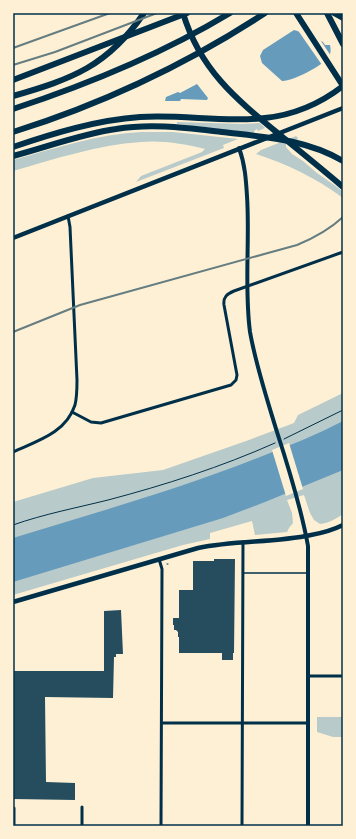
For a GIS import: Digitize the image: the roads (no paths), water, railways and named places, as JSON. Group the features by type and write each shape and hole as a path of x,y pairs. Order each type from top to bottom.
{"highway":[{"path":"13,96 53,84 76,75 89,67 105,56 129,34 144,13"},
{"path":"183,13 194,43 207,64 227,89 249,110 343,187"},
{"path":"13,80 187,13"},
{"path":"13,109 50,97 142,60 197,32 230,13"},
{"path":"13,132 76,110 120,92 210,47 265,13"},
{"path":"13,147 95,123 129,118 162,116 249,119 274,117 312,104 330,95 343,86 296,13"},
{"path":"327,13 343,44"},
{"path":"334,13 343,18"},
{"path":"13,156 91,134 131,127 170,126 294,141 320,150 343,161"}],"main road":[{"path":"13,238 343,108"},
{"path":"13,602 211,545 294,538 324,532 343,524"}],"street":[{"path":"239,148 244,163 248,201 249,238 247,287 249,322 263,386 296,497 308,546 308,826"},
{"path":"13,452 52,435 61,427 72,412 76,402 77,380 70,227 68,216"},
{"path":"72,412 91,422 98,423 231,385 236,380 238,375 224,305 225,296 343,252"},
{"path":"242,826 243,542"},
{"path":"159,559 162,569 162,826"},
{"path":"308,676 343,676"},
{"path":"162,723 308,723"},
{"path":"82,807 82,826"},
{"path":"14,808 14,826"}],"lane":[{"path":"243,573 309,573"}],"water":[{"path":"294,30 323,42 325,45 330,45 331,50 328,58 313,69 292,79 282,81 262,63 260,56 263,50"},
{"path":"197,84 208,98 207,100 181,99 180,101 165,101 166,97 178,92 180,93"},
{"path":"343,421 343,470 223,518 13,582 13,538 203,478 295,443"}],"railway":[{"path":"13,48 110,13"},
{"path":"13,65 55,52 157,13"},
{"path":"13,332 80,305 297,245 322,233 343,217"}]}
